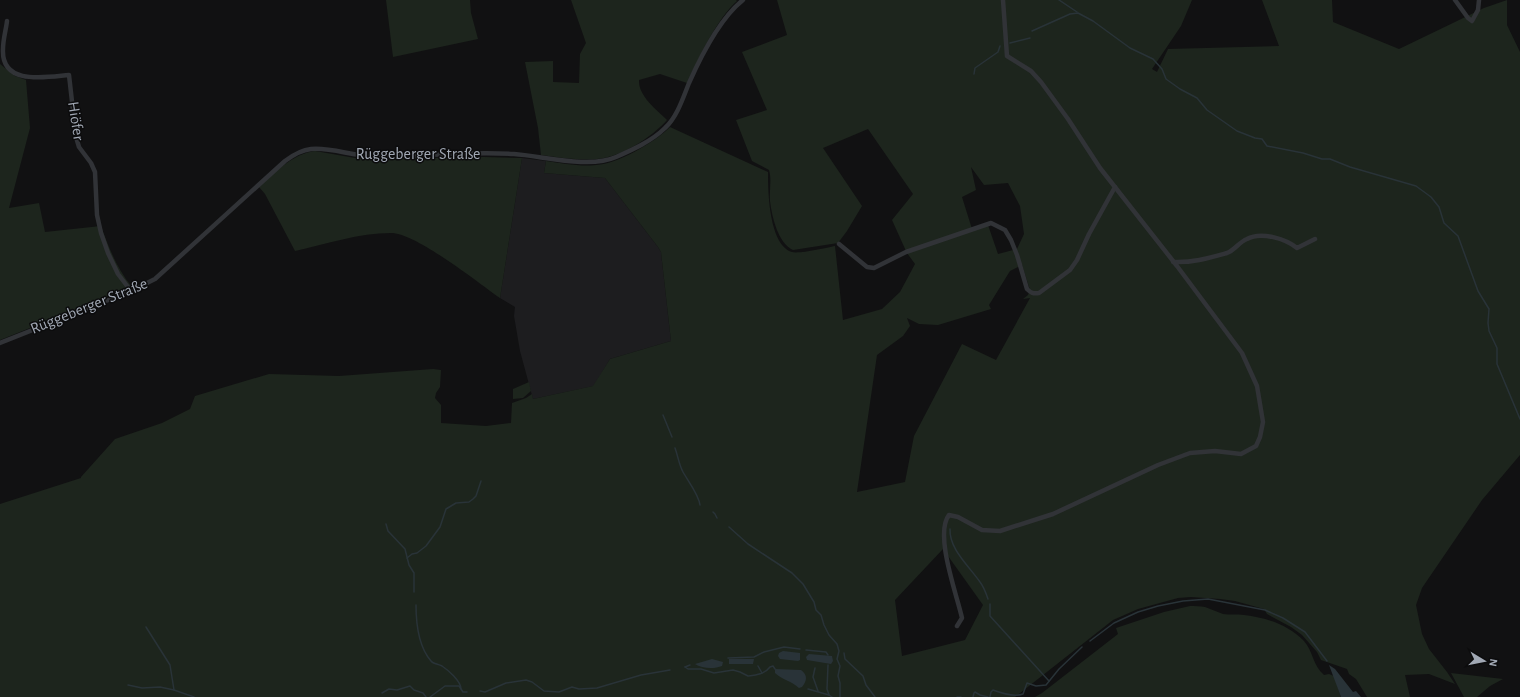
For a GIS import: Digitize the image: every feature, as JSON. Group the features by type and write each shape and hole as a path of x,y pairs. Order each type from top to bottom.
{"street":[{"name":"Rüggeberger Straße","path":"0,342 145,285 164,272 284,161 301,151 317,148 357,155 374,156 496,153 583,162 600,162 628,151 647,142 669,124 677,111 694,72 707,48 729,14 743,0"},
{"path":"957,626 962,618 944,539 945,522 948,515 958,517 982,530 1000,531 1053,514 1158,465 1190,453 1214,451 1241,454 1256,446 1260,437 1263,422 1256,383 1242,353 1100,168 1068,119 1041,82 1031,71 1007,56 1003,0"},
{"path":"1455,0 1468,18 1472,21 1478,10 1479,0"},
{"name":"Hiöfer","path":"7,21 3,49 4,60 9,68 16,74 38,78 69,75 76,137 79,148 91,163 95,172 97,216 101,233 108,254 118,274 131,291"},
{"path":"840,244 867,267 874,268 906,252 991,223 1005,230 1017,254 1027,289 1034,294 1039,293 1070,270 1074,265 1115,187"},
{"path":"1173,262 1183,263 1227,253 1245,239 1250,237 1265,237 1284,240 1297,248 1315,239"}],"shaded area":[{"path":"386,0 470,0 471,13 478,39 393,57"},
{"path":"571,0 737,1 715,28 687,83 660,74 639,80 645,97 667,120 644,140 625,151 616,155 583,160 541,155 538,128 525,62 553,61 553,82 579,83 580,54 586,43"},
{"path":"777,0 1192,0 1181,26 1152,69 1157,72 1168,49 1279,46 1262,0 1332,0 1333,22 1399,49 1484,8 1507,0 1507,25 1520,52 1520,455 1482,500 1422,588 1416,605 1422,634 1429,649 1455,684 1429,674 1405,675 1410,697 1367,697 1356,679 1349,674 1347,669 1321,660 1317,652 1302,635 1291,627 1267,614 1264,609 1235,601 1191,597 1178,598 1138,609 1113,620 1015,697 0,697 0,504 81,478 115,439 162,423 190,409 195,396 269,374 339,376 433,369 441,370 440,387 435,398 441,405 441,423 486,426 511,423 512,403 532,394 533,399 593,386 610,359 671,341 661,252 658,247 605,178 544,173 546,161 584,166 605,164 636,151 670,127 768,172 771,216 774,229 784,247 792,252 800,252 835,246 843,320 882,309 900,292 915,264 907,253 988,225 998,254 1017,249 1024,234 1020,206 1008,183 984,185 971,167 976,190 962,197 972,229 906,251 892,220 913,194 868,129 823,148 862,206 847,231 838,243 793,250 788,247 780,236 772,214 769,170 752,161 736,120 767,110 742,52 787,35","holes":["1022,265 1030,290 1028,295 1023,299 1030,298 996,360 962,344 914,436 905,482 857,492 877,355 903,336 910,326 907,318 919,324 938,325 991,309 989,305 1010,271","943,549 983,605 965,640 902,656 895,600"]},
{"path":"0,64 15,76 26,80 30,128 9,208 39,203 45,232 101,226 118,266 132,287 0,340"},
{"path":"315,151 355,158 380,159 484,157 522,158 500,298 430,249 402,235 379,233 343,239 295,251 265,194 259,187 285,164 299,156"},
{"path":"522,158 546,161 544,173 605,178 661,252 671,341 610,359 594,386 533,399 520,351 514,316 515,307 500,298"},
{"path":"529,382 531,391 523,398 513,399 513,389"},
{"path":"1190,606 1205,607 1223,614 1261,618 1291,630 1307,645 1320,671 1324,675 1329,674 1334,676 1341,697 1035,697 1118,634 1116,628 1164,612"},
{"path":"783,651 800,653 800,660 780,659 778,656 779,653"},
{"path":"809,654 832,656 833,661 831,664 807,660 806,657"},
{"path":"712,659 723,662 722,666 708,668 695,664"},
{"path":"729,659 754,659 753,664 729,664"},
{"path":"1329,665 1335,669 1353,692 1356,691 1361,697 1341,697"},
{"path":"775,669 801,670 806,676 805,683 799,688 775,673"},
{"path":"1451,673 1503,679 1490,686 1477,697 1464,697"}],"waterway":[{"path":"1059,0 1077,12"},
{"path":"1032,31 1070,14 1078,13 1093,21 1130,48 1153,59 1162,69 1166,79 1180,89 1197,98 1207,110 1237,131 1262,139 1267,146 1303,153 1322,159 1330,159 1350,167 1416,186 1431,197 1439,207 1444,223 1458,236 1478,291 1489,309 1489,331 1497,348 1497,364 1520,419"},
{"path":"1010,43 1030,38"},
{"path":"974,74 975,68 998,52 1000,46"},
{"path":"663,415 672,437"},
{"path":"675,448 682,469 696,493 700,505"},
{"path":"407,558 426,546 440,527 446,509 456,503 469,502 476,496 481,481"},
{"path":"713,512 717,518"},
{"path":"386,524 388,531 405,549 409,565 414,573 414,592"},
{"path":"729,527 748,544 792,573 803,584 814,602 816,610 821,615 829,635 837,644 839,651 837,659 840,666 838,676 840,683 840,697"},
{"path":"950,529 956,550 985,590 988,599"},
{"path":"1090,641 1114,623 1138,612 1183,601 1208,599 1265,610 1283,618 1305,632 1327,661"},
{"path":"990,604 990,616 1049,681"},
{"path":"416,605 419,634 423,649 432,662 442,666 457,679 461,689"},
{"path":"146,627 170,665 174,690"},
{"path":"728,658 754,657 764,652 784,647 800,649"},
{"path":"990,697 993,690 1008,694 1020,695 1023,694 1027,683 1036,686 1046,685 1059,669 1082,647"},
{"path":"806,650 826,652 828,655"},
{"path":"844,653 845,659 863,676 866,685 875,697"},
{"path":"685,667 690,665"},
{"path":"828,665 827,689 829,695"},
{"path":"758,666 762,673"},
{"path":"685,667 688,669 701,669 714,673 733,670 748,676 763,673 773,666 775,669"},
{"path":"815,668 813,677 818,691"},
{"path":"480,691 485,692 506,683 526,680 532,682 544,691 559,692 572,687 579,689 597,688 641,675 670,670"},
{"path":"128,685 142,688 160,687 194,697"},
{"path":"382,693 389,689 397,690 410,686 414,690 423,693 426,697"},
{"path":"430,697 445,686 459,686 463,692 467,692"},
{"path":"808,689 832,697"},
{"path":"973,697 975,692 988,697"}]}
